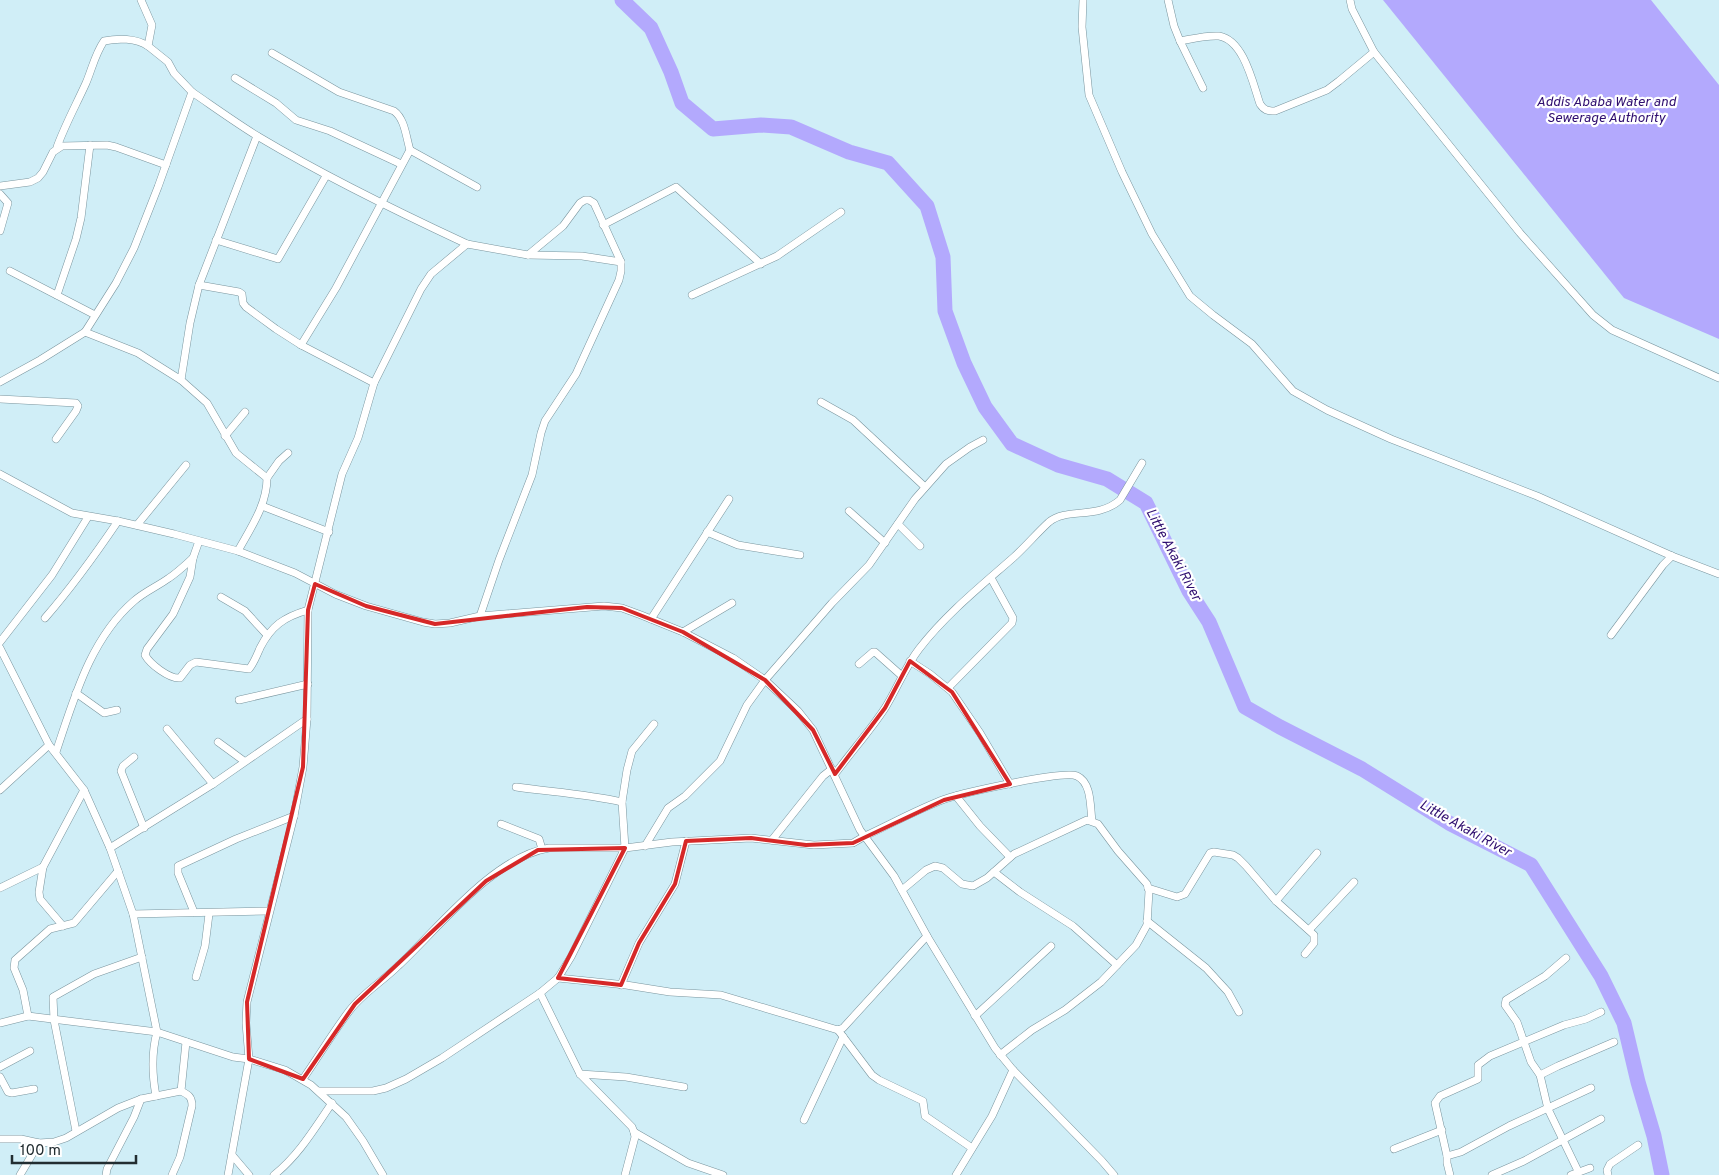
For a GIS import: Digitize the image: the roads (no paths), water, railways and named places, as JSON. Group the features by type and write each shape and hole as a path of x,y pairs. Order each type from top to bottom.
{"street":[{"path":"141,0 152,25 148,46"},
{"path":"1083,0 1082,27 1089,95 1122,172 1152,234 1190,296 1252,344 1293,391 1328,410 1391,439 1537,496 1672,556 1719,574"},
{"path":"1168,0 1174,26 1203,88"},
{"path":"1350,0 1352,9 1374,52 1520,233 1593,315 1612,330 1719,378"},
{"path":"1180,41 1219,36 1233,43 1244,60 1260,104 1264,109 1275,112 1326,90 1340,81 1374,52"},
{"path":"0,186 30,182 38,178 57,147 63,129 85,85 97,52 104,41 112,39 130,40 141,42 148,46 168,62 174,73 192,92 256,136 326,176 467,244 528,255 582,256 620,262"},
{"path":"272,53 339,92 398,114 410,150 477,187"},
{"path":"235,78 276,104 296,120 330,131 402,164"},
{"path":"0,382 85,332 116,282 134,248 192,92"},
{"path":"181,380 190,323 199,285 256,136"},
{"path":"57,295 81,218 90,145"},
{"path":"57,147 107,145 166,166"},
{"path":"300,345 336,288 410,150"},
{"path":"216,240 278,259 326,176"},
{"path":"604,225 676,187 761,264"},
{"path":"0,194 8,203 0,231"},
{"path":"480,616 499,560 532,476 540,433 545,421 576,374 621,272 620,262 594,203 590,200 580,203 554,234 528,255"},
{"path":"692,295 777,256 841,212"},
{"path":"228,1175 249,1059 246,1023 247,1002 294,816 303,767 307,719 308,610 342,474 358,438 374,382 426,282 431,274 467,244"},
{"path":"10,271 95,315"},
{"path":"199,285 242,294 243,303 246,307 276,330 300,345 374,382"},
{"path":"85,332 138,353 181,380 207,403 236,453 267,478"},
{"path":"0,399 76,403 78,406 76,411 56,439"},
{"path":"821,402 853,420 925,487"},
{"path":"225,436 245,412"},
{"path":"645,846 668,808 685,796 720,761 747,705 766,680 832,604 869,565 915,499 946,464 983,440"},
{"path":"238,551 262,506 267,478 279,461 288,453"},
{"path":"137,525 186,465"},
{"path":"772,840 824,776 833,771 885,708 910,661 956,608 991,578 1052,520 1059,516 1100,512 1114,505 1120,500 1140,466"},
{"path":"0,474 72,513 137,525 238,551 275,564 335,594 366,606 423,622 435,624 450,623 480,616 604,606 622,608 683,632 733,658 766,680 786,699 813,730 865,836 902,890 927,936 1000,1055 1102,1160 1114,1175"},
{"path":"651,619 729,499"},
{"path":"262,506 329,532"},
{"path":"849,511 886,543"},
{"path":"0,642 52,576 88,517"},
{"path":"45,618 92,559 118,521"},
{"path":"898,524 920,546"},
{"path":"707,532 738,545 800,555"},
{"path":"199,541 193,558 190,577 176,606 147,649 145,655 156,666 177,679 180,678 190,665 196,662 249,669 267,635 284,619 308,610"},
{"path":"1611,635 1663,564 1672,556"},
{"path":"56,752 76,693 100,642 119,615 136,599 170,577 193,558"},
{"path":"948,688 1012,623 1012,618 991,578"},
{"path":"221,597 245,611 267,635"},
{"path":"683,632 732,603"},
{"path":"0,648 49,745 84,790 110,848 133,914 158,1032 154,1046 152,1066 156,1096"},
{"path":"859,664 875,652 902,676"},
{"path":"910,661 948,688 980,733 1010,784"},
{"path":"239,700 308,684"},
{"path":"76,693 104,713 117,710"},
{"path":"110,848 212,784 307,719"},
{"path":"319,1091 373,1091 406,1080 540,993 558,978 571,957 625,848 622,802 627,770 632,751 654,724"},
{"path":"167,728 212,784"},
{"path":"218,742 244,761"},
{"path":"2,785 49,745"},
{"path":"134,757 120,771 144,828"},
{"path":"303,1079 351,1009 399,966 449,914 497,873 526,854 542,849 625,848 686,841 751,838 806,845 853,843 956,796 1068,774 1076,775 1087,786 1092,821"},
{"path":"516,787 594,796 622,802"},
{"path":"63,926 40,900 39,892 43,867 84,790"},
{"path":"956,796 980,826 1010,857"},
{"path":"194,912 178,874 178,866 236,839 294,816"},
{"path":"902,890 926,870 935,866 942,868 956,881 967,886 973,886 994,872 1010,857 1087,820 1098,824 1118,851 1142,877 1148,888 1148,921 1136,945 1101,982 1065,1010 1032,1030 1000,1055"},
{"path":"500,824 539,839 542,849"},
{"path":"622,985 639,943 675,884 686,841"},
{"path":"1148,888 1177,897 1181,896 1185,894 1207,856 1214,852 1233,855 1246,866 1276,902 1314,935 1314,943 1305,954"},
{"path":"1276,902 1318,853"},
{"path":"0,888 43,867"},
{"path":"28,1016 23,990 14,968 15,960 50,929 74,922 118,871"},
{"path":"994,872 1020,892 1073,926 1117,965"},
{"path":"1309,930 1354,882"},
{"path":"133,914 269,912"},
{"path":"196,978 206,946 209,914"},
{"path":"1148,921 1206,968 1228,992 1239,1012"},
{"path":"838,1030 842,1028 927,936"},
{"path":"975,1016 1051,946"},
{"path":"76,1131 54,1020 52,1000 55,994 94,974 142,956"},
{"path":"1566,958 1545,976 1506,1000 1507,1009 1517,1022 1532,1062 1540,1075 1548,1109 1564,1139 1574,1173 1590,1168"},
{"path":"558,978 670,992 721,995 838,1030 872,1075 923,1101 925,1116 972,1148"},
{"path":"540,993 580,1074 632,1127 635,1136 625,1175"},
{"path":"1450,1175 1435,1103 1436,1100 1440,1096 1478,1079 1477,1068 1480,1062 1490,1056 1564,1024 1586,1019 1601,1012"},
{"path":"0,1023 28,1016 158,1032 233,1057 249,1059 278,1067 303,1079 319,1091 346,1117 383,1175"},
{"path":"804,1120 843,1037"},
{"path":"181,1091 186,1042"},
{"path":"1540,1075 1614,1042"},
{"path":"0,1067 30,1051"},
{"path":"967,1175 958,1172 992,1116 1013,1070"},
{"path":"580,1074 626,1077 684,1087"},
{"path":"0,1077 8,1092 34,1089"},
{"path":"1447,1156 1461,1152 1510,1126 1591,1088"},
{"path":"0,1139 21,1139 39,1143 54,1142 66,1138 118,1108 141,1099 181,1091 189,1095 192,1100 192,1106 180,1157 172,1175"},
{"path":"106,1175 107,1169 134,1117 141,1099"},
{"path":"274,1175 299,1150 332,1103"},
{"path":"1492,1175 1524,1162 1601,1119"},
{"path":"1394,1149 1442,1130"},
{"path":"634,1132 693,1165 723,1175"},
{"path":"20,1175 39,1143"},
{"path":"1608,1175 1607,1170 1610,1164 1638,1145"},
{"path":"232,1154 249,1175"}],"water":[{"name":"Addis Ababa Water and Sewerage Authority","path":"1383,0 1651,0 1719,85 1719,339 1624,298"}],"waterway":[{"name":"Little Akaki River","path":"622,0 651,28 671,72 682,103 713,129 761,125 791,127 849,152 888,163 927,206 943,257 945,311 964,363 985,407 1012,444 1058,465 1107,479 1146,503 1189,591 1209,622 1245,707 1362,769 1449,823 1531,865 1601,976 1624,1023 1638,1082 1654,1136 1662,1175"}]}
